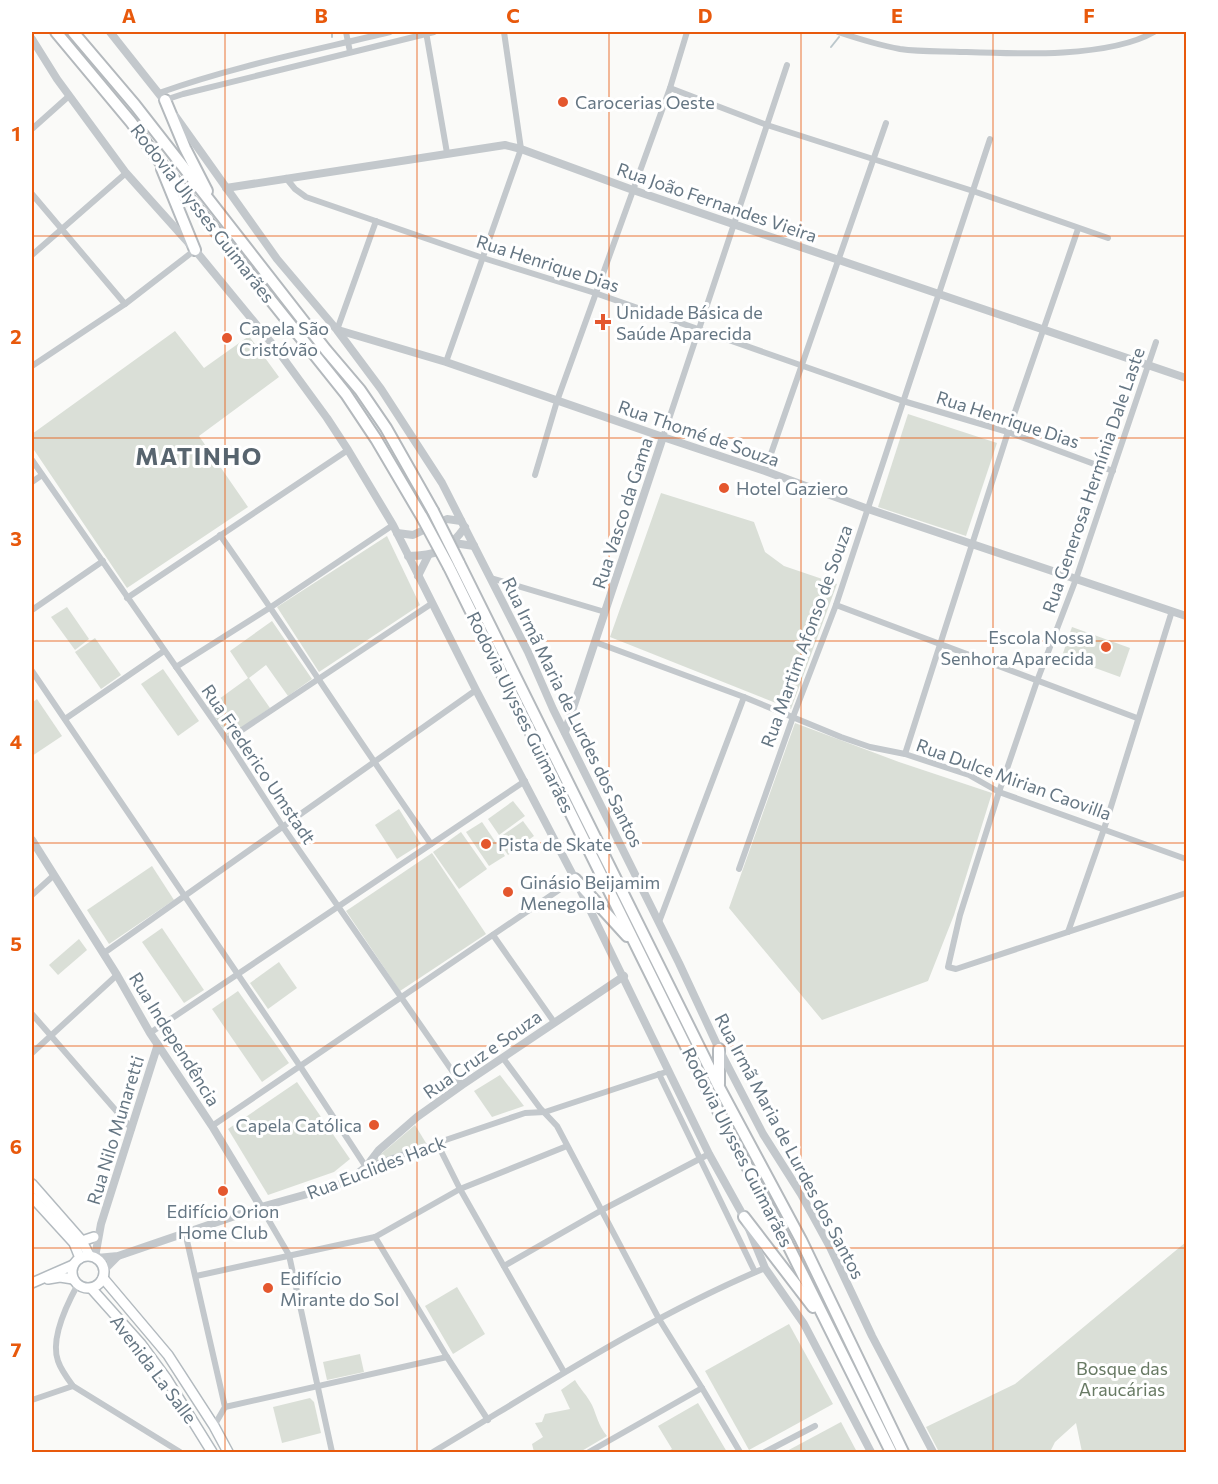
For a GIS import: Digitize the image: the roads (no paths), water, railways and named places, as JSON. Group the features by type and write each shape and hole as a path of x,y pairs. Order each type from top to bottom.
{"highway":[{"name":"Rodovia Ulysses Guimarães","path":"56,32 131,122 157,158 346,394 454,565 719,1087 801,1240 903,1452"},
{"name":"Rodovia Ulysses Guimarães","path":"73,32 135,105 220,216 360,390 386,428 433,511 454,565 636,945 891,1452"},
{"path":"162,96 185,148 220,216"},
{"path":"157,158 195,250"},
{"path":"575,879 636,945"},
{"path":"719,1049 719,1087"},
{"path":"744,1217 829,1327"}],"main road":[{"path":"32,1184 104,1274 99,1284 91,1288 85,1288 76,1281 60,1277 33,1282"},
{"path":"32,1197 78,1242"},
{"path":"78,1242 94,1237"},
{"path":"33,1282 90,1257"},
{"path":"73,1265 72,1272 76,1281"},
{"name":"Avenida La Salle","path":"104,1274 184,1377 228,1452"},
{"name":"Avenida La Salle","path":"91,1288 141,1344 166,1378 212,1452"},
{"path":"141,1344 151,1335"}],"street":[{"name":"Rua Irmã Maria de Lurdes dos Santos","path":"110,32 162,96 277,259 338,330 381,389 442,483 491,578 719,1049 763,1134 801,1194 830,1247 872,1336 933,1452"},
{"path":"346,32 350,52"},
{"path":"162,96 208,76 290,54 390,32"},
{"path":"162,96 211,87 429,32 447,153"},
{"path":"446,362 521,149 504,32"},
{"path":"535,475 557,401 670,88 687,32"},
{"path":"838,32 872,44 903,49 1015,54 1104,48 1154,32"},
{"path":"377,35 379,46"},
{"path":"32,39 69,96 126,173 195,250 278,351 327,418 393,525 431,604 525,781 624,976 709,1154 744,1217 765,1268 804,1324 871,1452"},
{"path":"290,54 291,67"},
{"path":"254,64 255,76"},
{"name":"Rua Vasco da Gama","path":"565,732 787,64"},
{"path":"208,76 211,87"},
{"path":"670,88 767,125 973,191 1108,238"},
{"path":"32,129 69,96"},
{"path":"765,471 886,123"},
{"name":"Rua Martim Afonso de Souza","path":"739,869 836,605 990,139"},
{"name":"Rua João Fernandes Vieira","path":"226,188 447,153 505,146 521,149 633,190 1186,378"},
{"path":"32,255 126,173"},
{"name":"Rua Henrique Dias","path":"286,178 306,197 483,258 595,293 903,401 1008,432 1113,471"},
{"path":"32,194 125,304"},
{"path":"338,330 376,221"},
{"path":"905,754 1008,432 1078,229"},
{"path":"32,366 125,304 195,250"},
{"name":"Rua Thomé de Souza","path":"338,330 446,362 765,471 868,509 1186,616"},
{"name":"Rua Generosa Hermínia Dale Laste","path":"1068,932 956,969 950,969 948,965 960,915 999,792 1037,681 1076,579 1156,342"},
{"path":"127,598 348,450"},
{"name":"Rua Frederico Umstadt","path":"32,460 227,740 283,827 462,1085"},
{"path":"32,482 42,474"},
{"path":"447,519 453,504"},
{"path":"397,533 412,535 447,519 463,524 454,543"},
{"path":"176,667 271,607 393,525"},
{"path":"220,535 431,844"},
{"path":"406,553 412,535"},
{"path":"406,553 428,556 454,543 474,546"},
{"path":"418,576 428,556"},
{"path":"32,610 103,561"},
{"path":"491,578 604,612"},
{"path":"227,740 431,604"},
{"path":"836,605 1137,718"},
{"path":"1068,932 1104,829 1172,611"},
{"name":"Rua Dulce Mirian Caovilla","path":"595,642 870,747 905,754 969,775 999,792 1186,859"},
{"path":"65,719 164,651"},
{"path":"32,671 366,1167"},
{"path":"104,953 476,690"},
{"path":"659,922 744,697"},
{"path":"150,1033 525,781"},
{"name":"Rua Independência","path":"32,840 104,953 150,1033 212,1126 289,1255 332,1452"},
{"path":"32,895 53,876"},
{"path":"212,1126 575,879"},
{"path":"1068,932 1186,893"},
{"path":"493,935 554,1022"},
{"path":"32,1053 117,975"},
{"name":"Rua Cruz e Souza","path":"366,1167 386,1143 417,1118 624,976"},
{"path":"32,1014 132,1129"},
{"name":"Rua Nilo Munaretti","path":"90,1257 158,1044"},
{"path":"503,1058 540,1108 557,1126 658,1319 740,1452"},
{"name":"Rua Euclides Hack","path":"90,1257 118,1256 261,1207 336,1186 352,1178 366,1167 525,1113 545,1112 669,1071"},
{"path":"659,1074 755,1272"},
{"path":"437,1143 460,1189 564,1372"},
{"path":"196,1276 375,1237 460,1189 567,1146"},
{"path":"504,1266 602,1210 709,1154"},
{"name":"Rua Nilo Munaretti","path":"90,1257 94,1237 101,1224"},
{"path":"185,1232 225,1407 214,1426"},
{"path":"375,1237 488,1420"},
{"name":"Rua Euclides Hack","path":"104,1274 118,1256"},
{"path":"434,1452 564,1372 658,1319 765,1268"},
{"path":"76,1281 56,1338 57,1360 73,1386 177,1452"},
{"path":"225,1407 447,1357"},
{"path":"32,1400 73,1386"},
{"path":"589,1452 702,1388"},
{"path":"765,1452 815,1426"}],"waterway":[{"path":"332,32 332,37"},
{"path":"831,47 839,37"}],"place":[{"name":"Carocerias Oeste","path":"563,102"},
{"name":"Unidade Básica de Saúde Aparecida","path":"603,322"},
{"name":"Capela São Cristóvão","path":"227,338"},
{"name":"Hotel Gaziero","path":"724,488"},
{"name":"Escola Nossa Senhora Aparecida","path":"1106,647"},
{"name":"Pista de Skate","path":"486,844"},
{"name":"Ginásio Beijamim Menegolla","path":"508,892"},
{"name":"Capela Católica","path":"374,1125"},
{"name":"Edifício Orion Home Club","path":"223,1191"},
{"name":"Edifício Mirante do Sol","path":"268,1288"}],"district":[{"name":"MATINHO","path":"199,455"}],"park label":[{"name":"Bosque das Araucárias","path":"1122,1378"}]}
